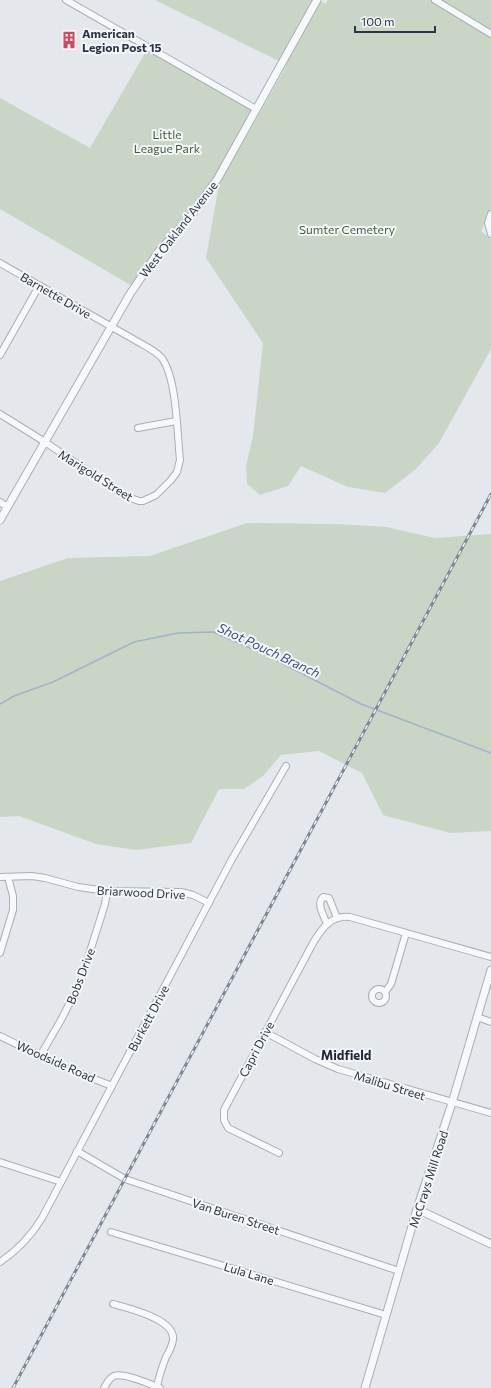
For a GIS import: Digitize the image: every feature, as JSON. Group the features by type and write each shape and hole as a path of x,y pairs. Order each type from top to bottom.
{"street":[{"path":"66,0 256,110"},
{"name":"West Oakland Avenue","path":"0,520 130,294 159,251 192,215 207,195 317,0"},
{"path":"435,0 491,34"},
{"path":"490,232 488,223 491,214"},
{"name":"Barnette Drive","path":"0,263 111,326"},
{"path":"0,355 40,286"},
{"name":"Marigold Street","path":"45,442 128,497 139,502 156,495 177,472 180,460 173,385 168,370 161,358 151,350 111,326"},
{"path":"0,414 45,442"},
{"path":"138,428 176,421"},
{"path":"0,502 7,507"},
{"name":"Burkett Drive","path":"0,1262 17,1249 36,1228 232,859 286,766"},
{"name":"Briarwood Drive","path":"0,877 32,876 78,887 107,891 182,892 193,895 209,903"},
{"path":"0,953 13,910 13,896 8,877"},
{"name":"Bobs Drive","path":"40,1056 80,984 105,904 107,891"},
{"path":"328,924 320,905 320,901 323,897 329,898 337,918 346,917 362,920 491,957"},
{"name":"Capri Drive","path":"279,1153 233,1130 225,1124 224,1110 313,943 328,924 337,918"},
{"path":"385,992 391,984 406,933"},
{"name":"McCrays Mill Road","path":"365,1388 417,1208 452,1103 491,970"},
{"path":"478,1017 491,1022"},
{"name":"Malibu Street","path":"265,1032 315,1059 338,1069 491,1114"},
{"name":"Woodside Road","path":"0,1036 66,1068 112,1086"},
{"name":"Van Buren Street","path":"77,1151 125,1179 399,1271"},
{"path":"0,1162 61,1182"},
{"path":"417,1208 491,1244"},
{"name":"Lula Lane","path":"111,1232 386,1315"},
{"path":"104,1388 111,1378 118,1375 126,1376 159,1387 162,1366 172,1342 172,1331 165,1324 147,1314 113,1304"}],"green space":[{"name":"Sumter Cemetery","path":"155,0 319,0 325,4 328,0 491,0 491,210 481,231 491,239 491,349 439,443 416,469 385,493 348,487 301,466 288,486 260,495 247,484 246,466 253,436 263,343 206,258 219,184 287,65"},
{"name":"Little League Park","path":"148,48 256,109 218,178 134,287 0,209 0,98 90,148"},
{"path":"247,523 336,524 386,527 435,538 491,534 491,831 450,833 383,815 362,773 319,751 281,755 263,776 244,789 219,789 191,843 136,850 96,844 19,816 0,817 0,581 68,558 150,556"}],"waterway":[{"name":"Shot Pouch Branch","path":"0,704 14,696 53,682 134,642 178,633 213,632 268,656 361,704 491,753"}],"railway":[{"path":"13,1388 491,494"}],"place":[{"name":"American Legion Post 15","path":"69,40"}],"district":[{"name":"Midfield","path":"346,1055"}]}
